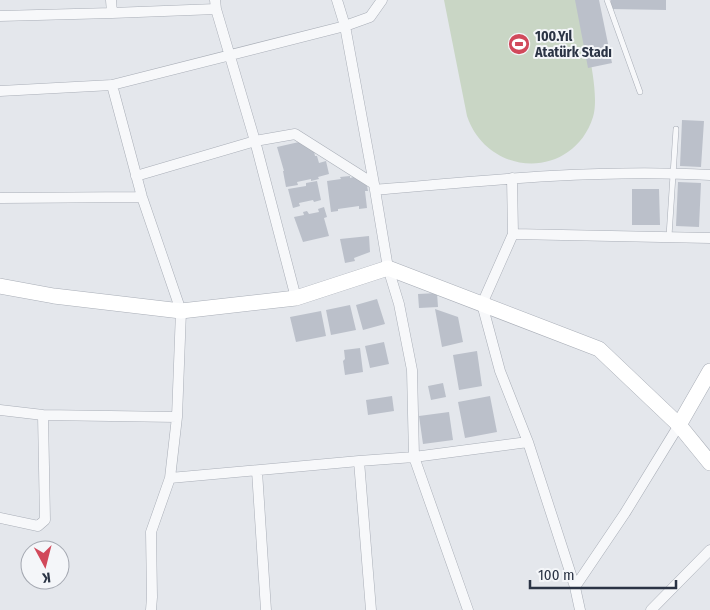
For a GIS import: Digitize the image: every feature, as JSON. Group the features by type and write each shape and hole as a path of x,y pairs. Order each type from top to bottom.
{"street":[{"path":"111,0 112,13"},
{"path":"337,0 344,26 375,187 388,268 400,304 412,370 414,457 468,610"},
{"path":"0,91 112,86 344,26 370,17 382,0"},
{"path":"0,16 112,13 216,4 255,141 296,298"},
{"path":"112,86 142,197 181,311 177,417 170,478 151,532 151,610"},
{"path":"136,176 255,141 296,134 375,187 512,178 673,173 710,175"},
{"path":"512,178 513,234 482,304 500,371 528,442 576,587 580,610"},
{"path":"0,198 142,197"},
{"path":"513,234 710,238"},
{"path":"0,286 54,296 181,311 296,298 388,268 599,349 679,425 710,463"},
{"path":"576,587 625,513 710,371"},
{"path":"0,410 43,415 177,417"},
{"path":"0,518 38,526 42,525 45,520 43,415"},
{"path":"170,478 414,457 528,442"},
{"path":"359,461 371,610"},
{"path":"257,471 266,610"},
{"path":"650,610 710,550"}],"lane":[{"path":"607,0 640,92"},
{"path":"669,236 676,129"}],"green space":[{"name":"100.Yıl Atatürk Stadı","path":"444,0 577,0 593,76 595,106 593,117 583,138 568,152 550,161 530,163 511,160 493,151 478,136 467,116"}],"building":[{"path":"575,0 599,0 612,63 588,68"},
{"path":"611,0 666,0 666,10 611,9"},
{"path":"682,120 704,121 701,167 680,166"},
{"path":"299,142 314,151 319,163 326,161 329,174 318,177 319,179 297,182 298,185 286,187 284,171 277,147"},
{"path":"350,176 350,178 357,176 366,181 368,191 365,191 367,208 359,209 359,206 331,212 327,181"},
{"path":"317,181 321,200 299,203 300,206 293,208 288,189 306,186 306,183"},
{"path":"678,182 701,183 699,227 676,226"},
{"path":"632,189 659,189 660,225 632,225"},
{"path":"324,207 327,217 324,218 329,236 303,242 294,217 304,215 303,212 307,211 309,214 319,212 318,209"},
{"path":"369,236 370,252 354,258 355,261 345,263 340,239"},
{"path":"437,293 438,307 419,308 418,294"},
{"path":"377,299 385,324 363,330 356,305"},
{"path":"350,305 356,330 331,335 326,310"},
{"path":"435,309 458,317 463,342 442,347"},
{"path":"321,311 326,336 296,342 290,317"},
{"path":"384,342 389,364 370,368 365,346"},
{"path":"360,348 363,372 345,375 344,350"},
{"path":"477,351 482,386 459,390 453,355"},
{"path":"443,383 446,397 431,400 428,386"},
{"path":"392,396 394,411 368,415 366,400"},
{"path":"490,396 497,432 465,438 458,402"},
{"path":"449,412 453,440 423,444 419,416"}],"place":[{"name":"100.Yıl Atatürk Stadı","path":"519,44"}]}
